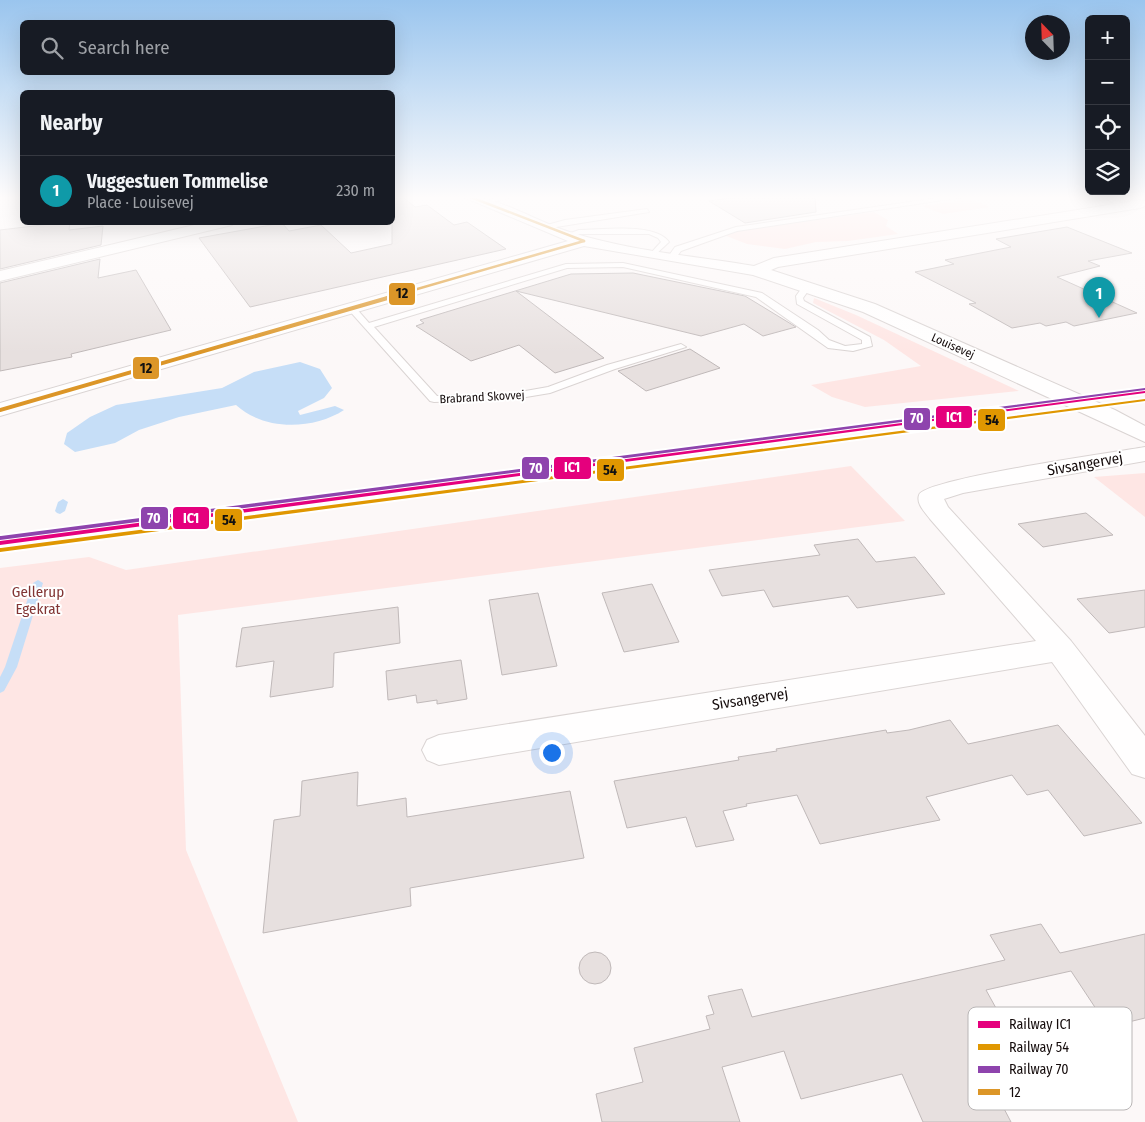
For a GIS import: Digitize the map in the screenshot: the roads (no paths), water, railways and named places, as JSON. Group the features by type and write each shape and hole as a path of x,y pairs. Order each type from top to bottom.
{"street":[{"path":"0,276 116,248"},
{"path":"0,410 562,248"},
{"name":"Louisevej","path":"621,248 756,271 868,308 1107,415 1145,435"},
{"path":"756,271 774,263 865,248"},
{"name":"Sivsangervej","path":"1145,454 958,486 931,495 932,504 939,513 1060,649 1145,764"},
{"name":"Sivsangervej","path":"439,750 1060,649"}],"lane":[{"path":"654,254 659,248"},
{"path":"672,257 680,248"},
{"path":"368,326 566,266 623,265 759,295 815,332 820,340 836,348 854,350 867,346 867,339 800,302 799,298 807,287"},
{"name":"Brabrand Skovvej","path":"351,308 434,399 514,396 550,390 611,367 681,347"}],"water":[{"path":"300,362 320,369 332,388 324,398 298,411 300,415 335,406 344,410 332,417 318,421 289,425 260,420 247,414 236,405 179,417 139,430 115,443 75,452 64,444 67,433 90,417 116,405 222,388 254,372"}],"waterway":[{"path":"60,511 63,502"},
{"path":"0,688 11,667 38,583"}],"rail line":[{"name":"70","path":"1,538 1145,389"},
{"name":"IC1","path":"0,543 1145,392"},
{"name":"54","path":"1,550 1145,400"}],"place":[{"name":"Vuggestuen Tommelise","path":"1099,318"}],"park label":[{"name":"Gellerup Egekrat","path":"38,600"}]}
